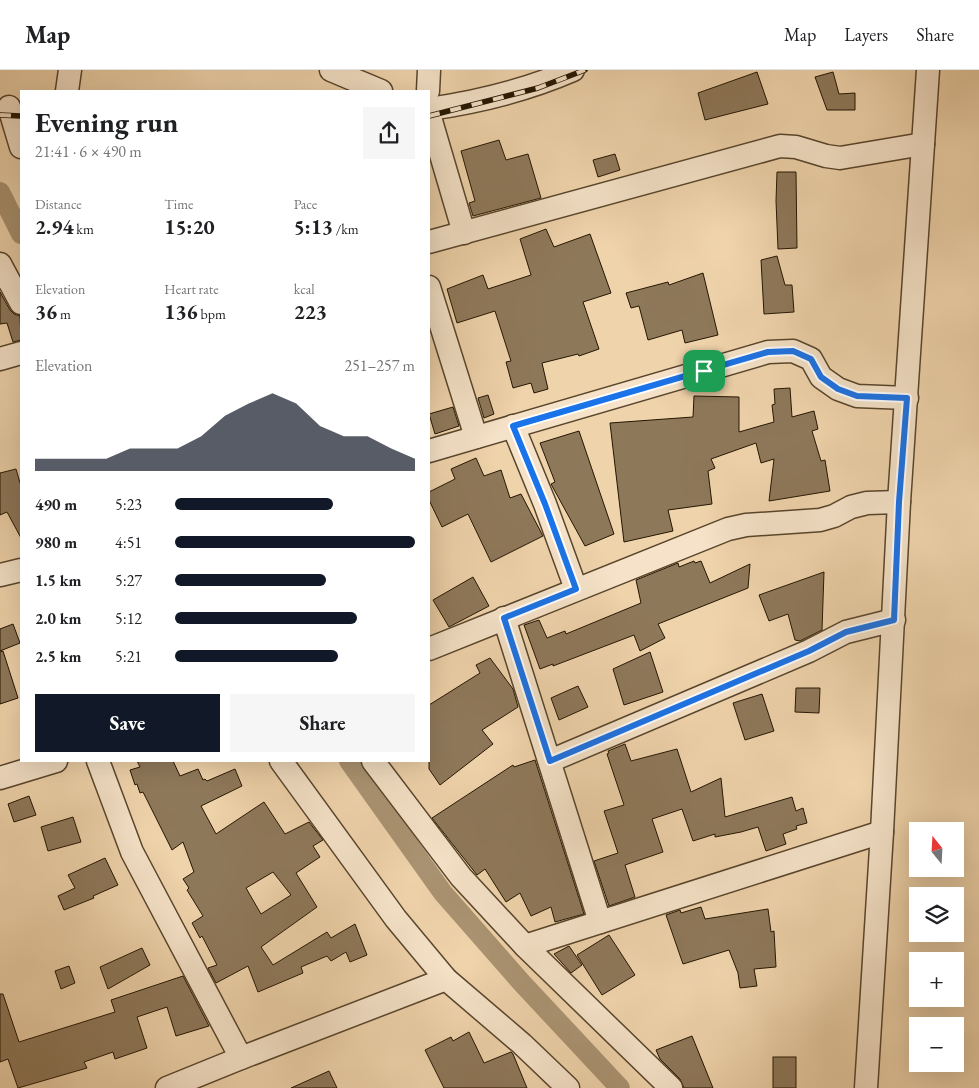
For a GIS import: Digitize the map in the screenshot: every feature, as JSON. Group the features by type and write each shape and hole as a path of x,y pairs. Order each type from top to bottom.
{"street":[{"path":"67,90 70,70"},
{"path":"330,70 379,90"},
{"path":"428,90 429,70"},
{"path":"430,109 465,104 495,97 572,70"},
{"path":"866,1088 894,620 899,502 928,70"},
{"path":"10,107 20,143"},
{"path":"430,117 464,233"},
{"path":"430,242 780,146 796,147 840,158 923,144"},
{"path":"0,264 20,301"},
{"path":"430,290 476,436"},
{"path":"430,451 768,352 793,351 811,359 821,377 838,389 857,396 907,398"},
{"path":"0,360 20,353"},
{"path":"513,426 545,504 576,589"},
{"path":"430,649 728,529 746,525 820,520 834,516 851,507 867,503 899,502"},
{"path":"0,575 20,570"},
{"path":"504,618 600,922"},
{"path":"550,761 809,651 846,632 894,620"},
{"path":"0,778 53,762"},
{"path":"98,762 132,852 241,1058"},
{"path":"282,762 396,919 446,979 522,1044 568,1088"},
{"path":"373,762 461,877 525,946 672,1088"},
{"path":"525,946 882,832"},
{"path":"167,1088 446,979"}],"building":[{"path":"757,72 768,104 705,120 698,93"},
{"path":"833,72 839,94 855,93 855,110 827,110 815,77"},
{"path":"499,140 506,160 528,154 541,198 473,216 469,203 475,201 461,151"},
{"path":"615,154 620,170 598,177 593,160"},
{"path":"777,172 796,172 797,248 778,249"},
{"path":"546,229 554,247 590,234 611,293 583,302 599,349 579,356 578,354 542,363 548,389 534,393 531,383 513,388 506,362 511,361 495,311 457,323 447,289 483,275 488,289 531,275 520,239"},
{"path":"777,256 785,285 792,285 794,312 764,314 761,260"},
{"path":"703,273 718,335 685,343 682,330 648,340 639,306 631,308 626,293 668,282 669,285"},
{"path":"0,292 10,310 20,316 20,340 13,342 7,323 0,324"},
{"path":"790,388 792,417 814,411 818,429 812,431 821,461 825,460 830,491 769,501 774,459 761,463 756,443 711,459 715,468 708,471 712,504 668,510 673,531 624,542 610,423 693,417 694,396 739,397 739,432 774,422 772,405 775,404 774,389"},
{"path":"488,395 494,414 484,418 478,398"},
{"path":"453,407 459,426 435,434 430,414"},
{"path":"579,431 614,534 585,546 551,484 555,482 540,443"},
{"path":"476,458 484,476 501,470 510,498 521,494 543,536 491,562 468,514 442,527 430,502 430,492 455,479 451,469"},
{"path":"16,469 20,483 20,536 7,512 0,515 0,473"},
{"path":"694,561 695,563 701,561 710,583 750,564 748,588 658,624 665,638 640,651 634,635 553,666 553,664 540,669 524,625 539,620 547,638 565,631 566,634 641,603 636,580 678,563 679,567"},
{"path":"824,572 822,630 800,641 795,640 788,614 769,621 759,595"},
{"path":"473,577 489,606 449,627 433,600"},
{"path":"13,624 20,643 0,651 0,629"},
{"path":"3,651 18,698 0,704 0,652"},
{"path":"650,652 663,692 624,705 613,669"},
{"path":"490,658 513,689 518,707 482,730 493,744 440,785 429,769 430,704 480,673 476,665"},
{"path":"578,686 588,707 559,720 551,698"},
{"path":"796,688 820,688 819,713 795,712"},
{"path":"762,694 774,731 745,740 733,703"},
{"path":"625,744 631,761 677,749 691,792 721,778 725,817 792,797 796,811 803,808 807,823 796,826 797,829 783,834 786,844 766,851 758,827 715,837 715,834 693,841 682,809 652,819 663,852 625,865 635,897 609,906 594,861 618,853 604,811 624,805 607,754 609,753 608,751"},
{"path":"535,760 584,914 555,922 551,907 531,916 520,893 506,902 485,869 477,875 432,818 513,765 514,767"},
{"path":"138,762 173,762 180,776 198,769 203,780 207,781 235,769 242,786 201,806 216,834 264,802 285,834 309,822 323,840 313,846 320,857 296,873 317,907 261,947 273,965 327,932 331,938 355,924 367,955 350,962 346,952 331,961 327,956 301,967 303,973 258,992 248,966 216,983 208,968 217,965 202,936 200,938 192,923 203,916 187,890 189,888 183,879 194,872 183,842 172,850 143,792 140,793 137,784 135,785 130,770 140,767","holes":["273,872 291,895 261,914 246,888"]},
{"path":"29,796 36,815 14,822 8,804"},
{"path":"73,817 81,842 48,851 41,827"},
{"path":"105,858 118,885 93,896 94,898 64,910 58,896 75,888 68,875"},
{"path":"701,907 705,919 768,909 771,932 774,931 776,967 754,969 757,986 740,988 738,973 729,950 683,964 666,915 680,910 681,913"},
{"path":"609,935 635,975 602,995 577,955"},
{"path":"569,946 582,965 571,973 554,954"},
{"path":"142,948 150,965 108,989 100,967"},
{"path":"69,966 75,983 61,989 55,971"},
{"path":"183,976 209,1026 176,1036 167,1007 137,1017 147,1048 115,1059 113,1052 84,1062 87,1068 18,1088 8,1059 0,1062 0,994 3,994 19,1042 115,1012 111,1000"},
{"path":"469,1032 484,1063 511,1052 527,1088 444,1088 425,1050 451,1037 453,1041"},
{"path":"692,1036 713,1088 684,1088 680,1079 660,1059 656,1050"},
{"path":"773,1057 796,1057 796,1088 773,1088"},
{"path":"329,1071 337,1088 291,1088"}],"waterway":[{"path":"0,192 20,232"},
{"path":"350,762 443,893 521,982 620,1088"}],"railway":[{"path":"430,116 538,88 585,70"},
{"path":"0,115 20,116"}],"route":[{"path":"793,351 811,359 821,377 838,389 857,396 907,398 899,502 894,620 846,632 809,651 550,761 504,618 576,589 545,504 513,426 704,371 768,352 793,351"}]}
